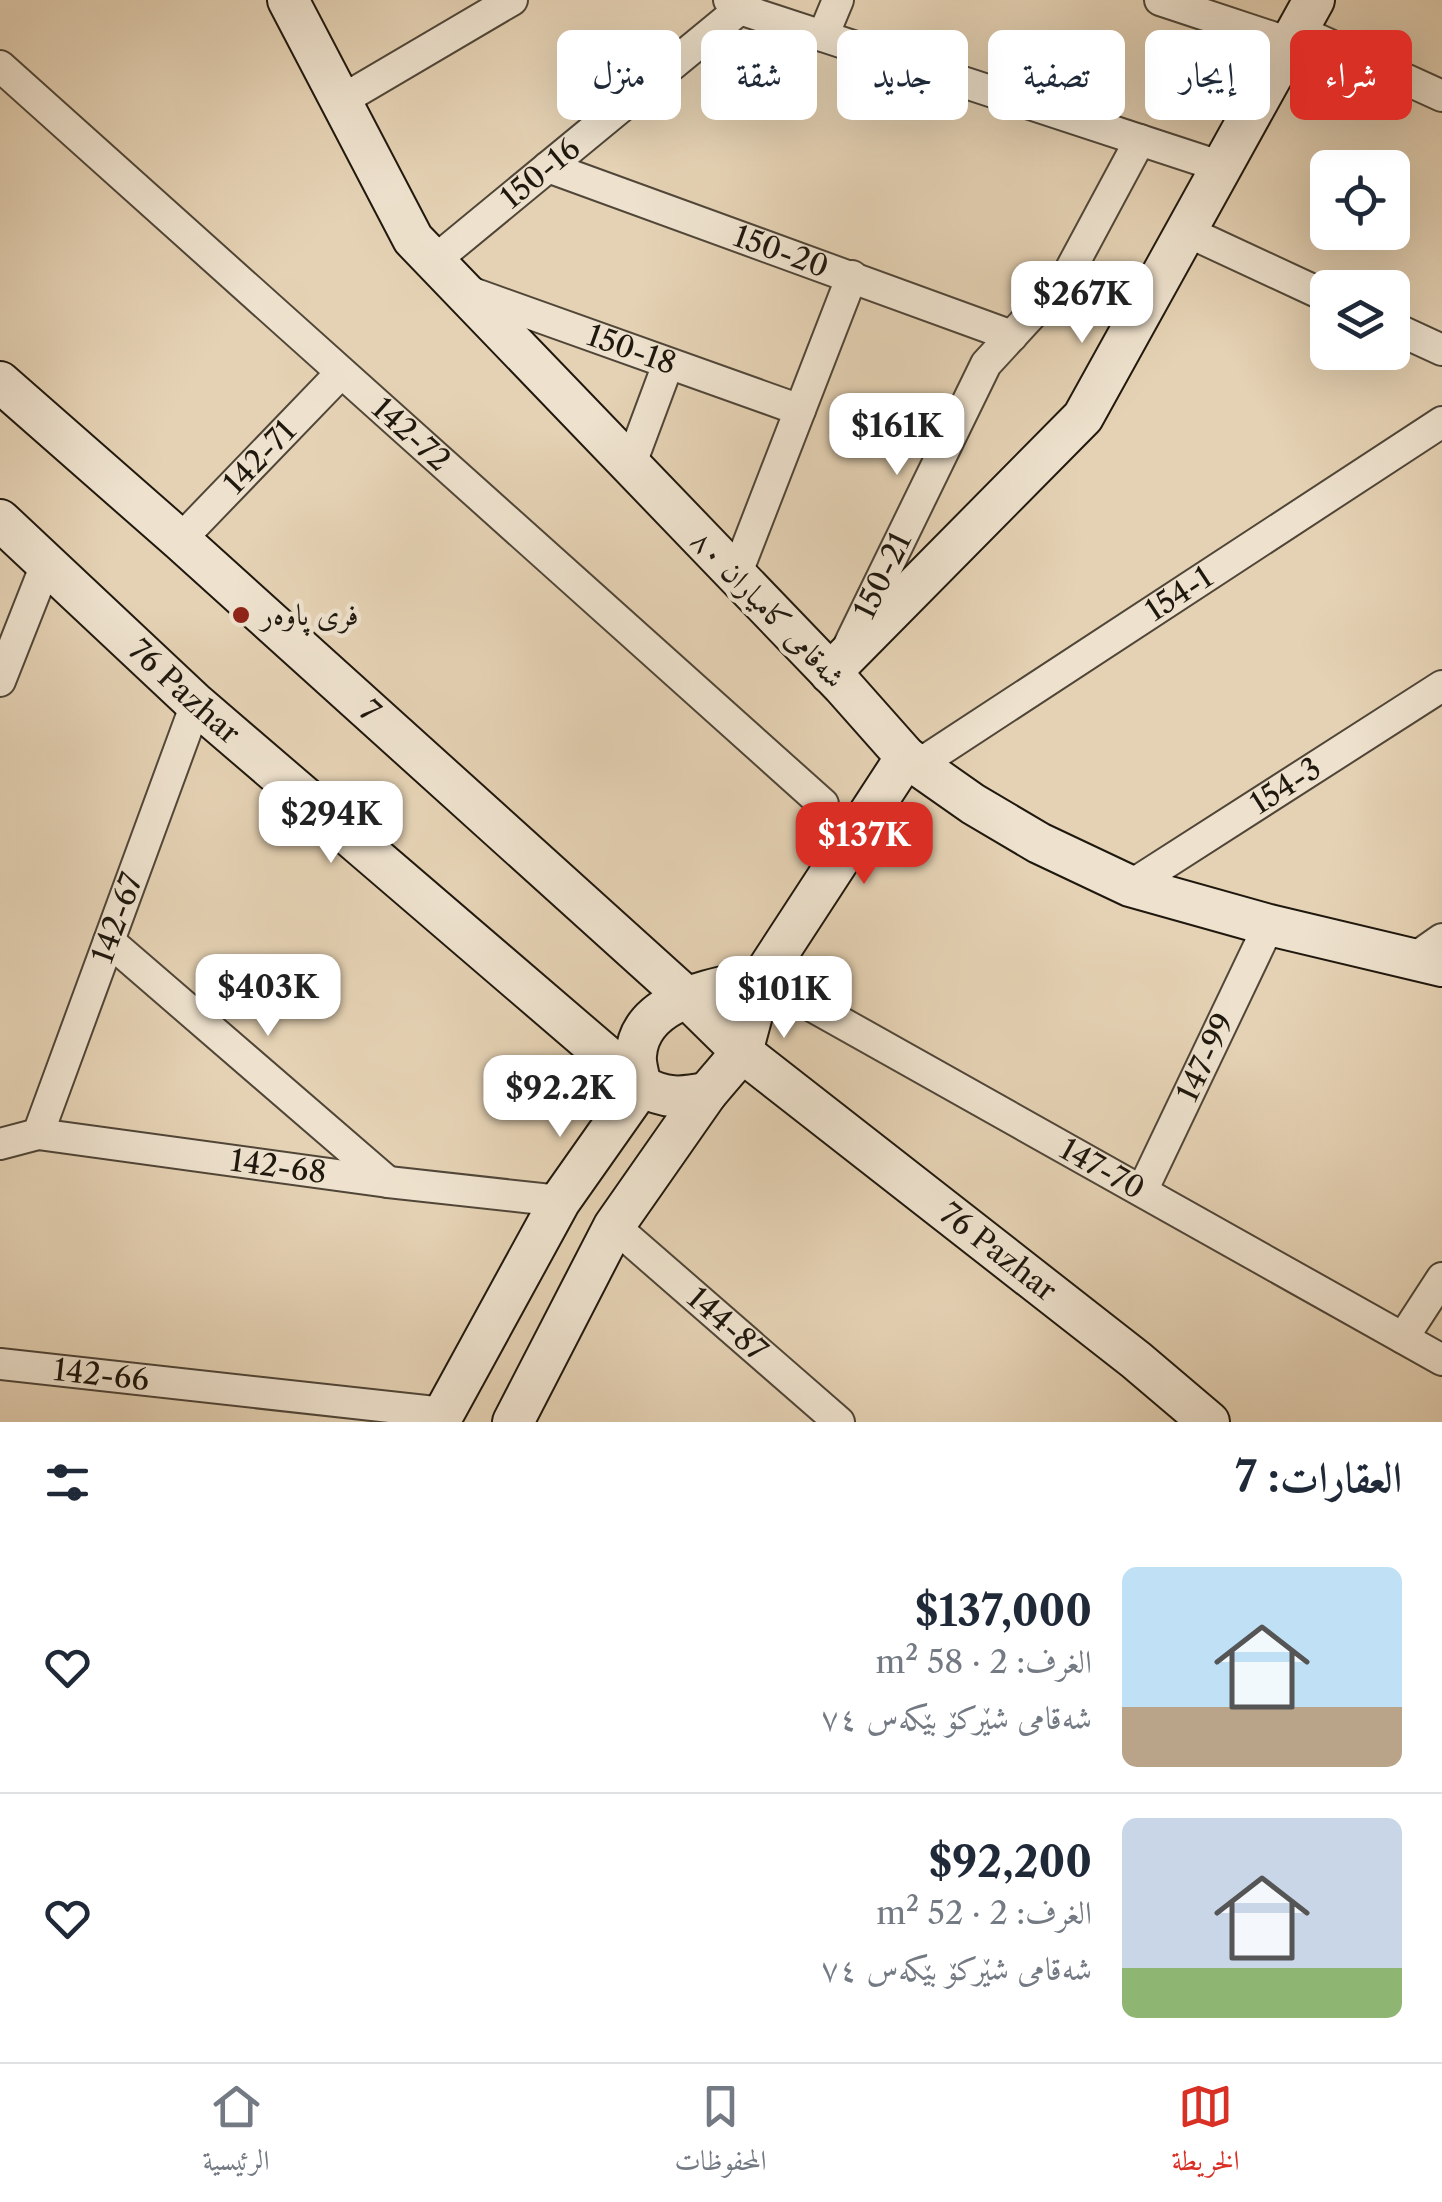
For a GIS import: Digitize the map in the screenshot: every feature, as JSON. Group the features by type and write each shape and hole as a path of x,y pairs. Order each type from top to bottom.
{"street":[{"name":"شەقامی کامیاران ٨٠","path":"288,0 413,239 736,575 836,666 912,761 973,804 1039,842 1130,886 1268,925 1432,955"},
{"path":"342,100 512,0"},
{"path":"823,36 838,0"},
{"path":"1160,0 1300,24 1442,96"},
{"path":"735,4 1222,166"},
{"name":"150-16","path":"447,274 548,167 735,4"},
{"path":"836,666 1083,416 1300,24"},
{"name":"142-72","path":"0,66 823,804"},
{"name":"150-21","path":"836,666 986,364 1068,276 1140,140"},
{"name":"150-20","path":"548,167 1012,336"},
{"path":"1186,231 1310,289"},
{"name":"150-18","path":"447,274 668,364 800,410"},
{"path":"736,575 852,276"},
{"path":"1410,335 1442,350"},
{"path":"630,466 668,364"},
{"name":"142-71","path":"180,540 341,373"},
{"name":"7","path":"0,382 783,1085"},
{"name":"154-1","path":"912,761 1442,422"},
{"name":"76 Pazhar","path":"0,520 196,704 640,1086 656,1094 680,1098 707,1093"},
{"path":"0,681 47,562"},
{"name":"154-3","path":"1130,886 1442,686"},
{"name":"142-67","path":"38,1134 196,704"},
{"path":"513,1422 614,1226 707,1093 742,1052 762,978 912,761"},
{"name":"147-99","path":"1142,1192 1268,925"},
{"path":"109,941 388,1182"},
{"path":"442,1418 560,1202 640,1086 636,1055 642,1031 661,1011 685,996 762,978"},
{"name":"147-70","path":"762,978 1442,1360"},
{"name":"76 Pazhar","path":"783,1085 1136,1360 1209,1422"},
{"name":"142-68","path":"0,1144 38,1134 560,1202"},
{"name":"144-87","path":"614,1226 839,1422"},
{"path":"1403,1338 1442,1278"},
{"name":"142-66","path":"0,1364 442,1418"}],"place":[{"name":"فری پاوەر","path":"241,615"}]}
